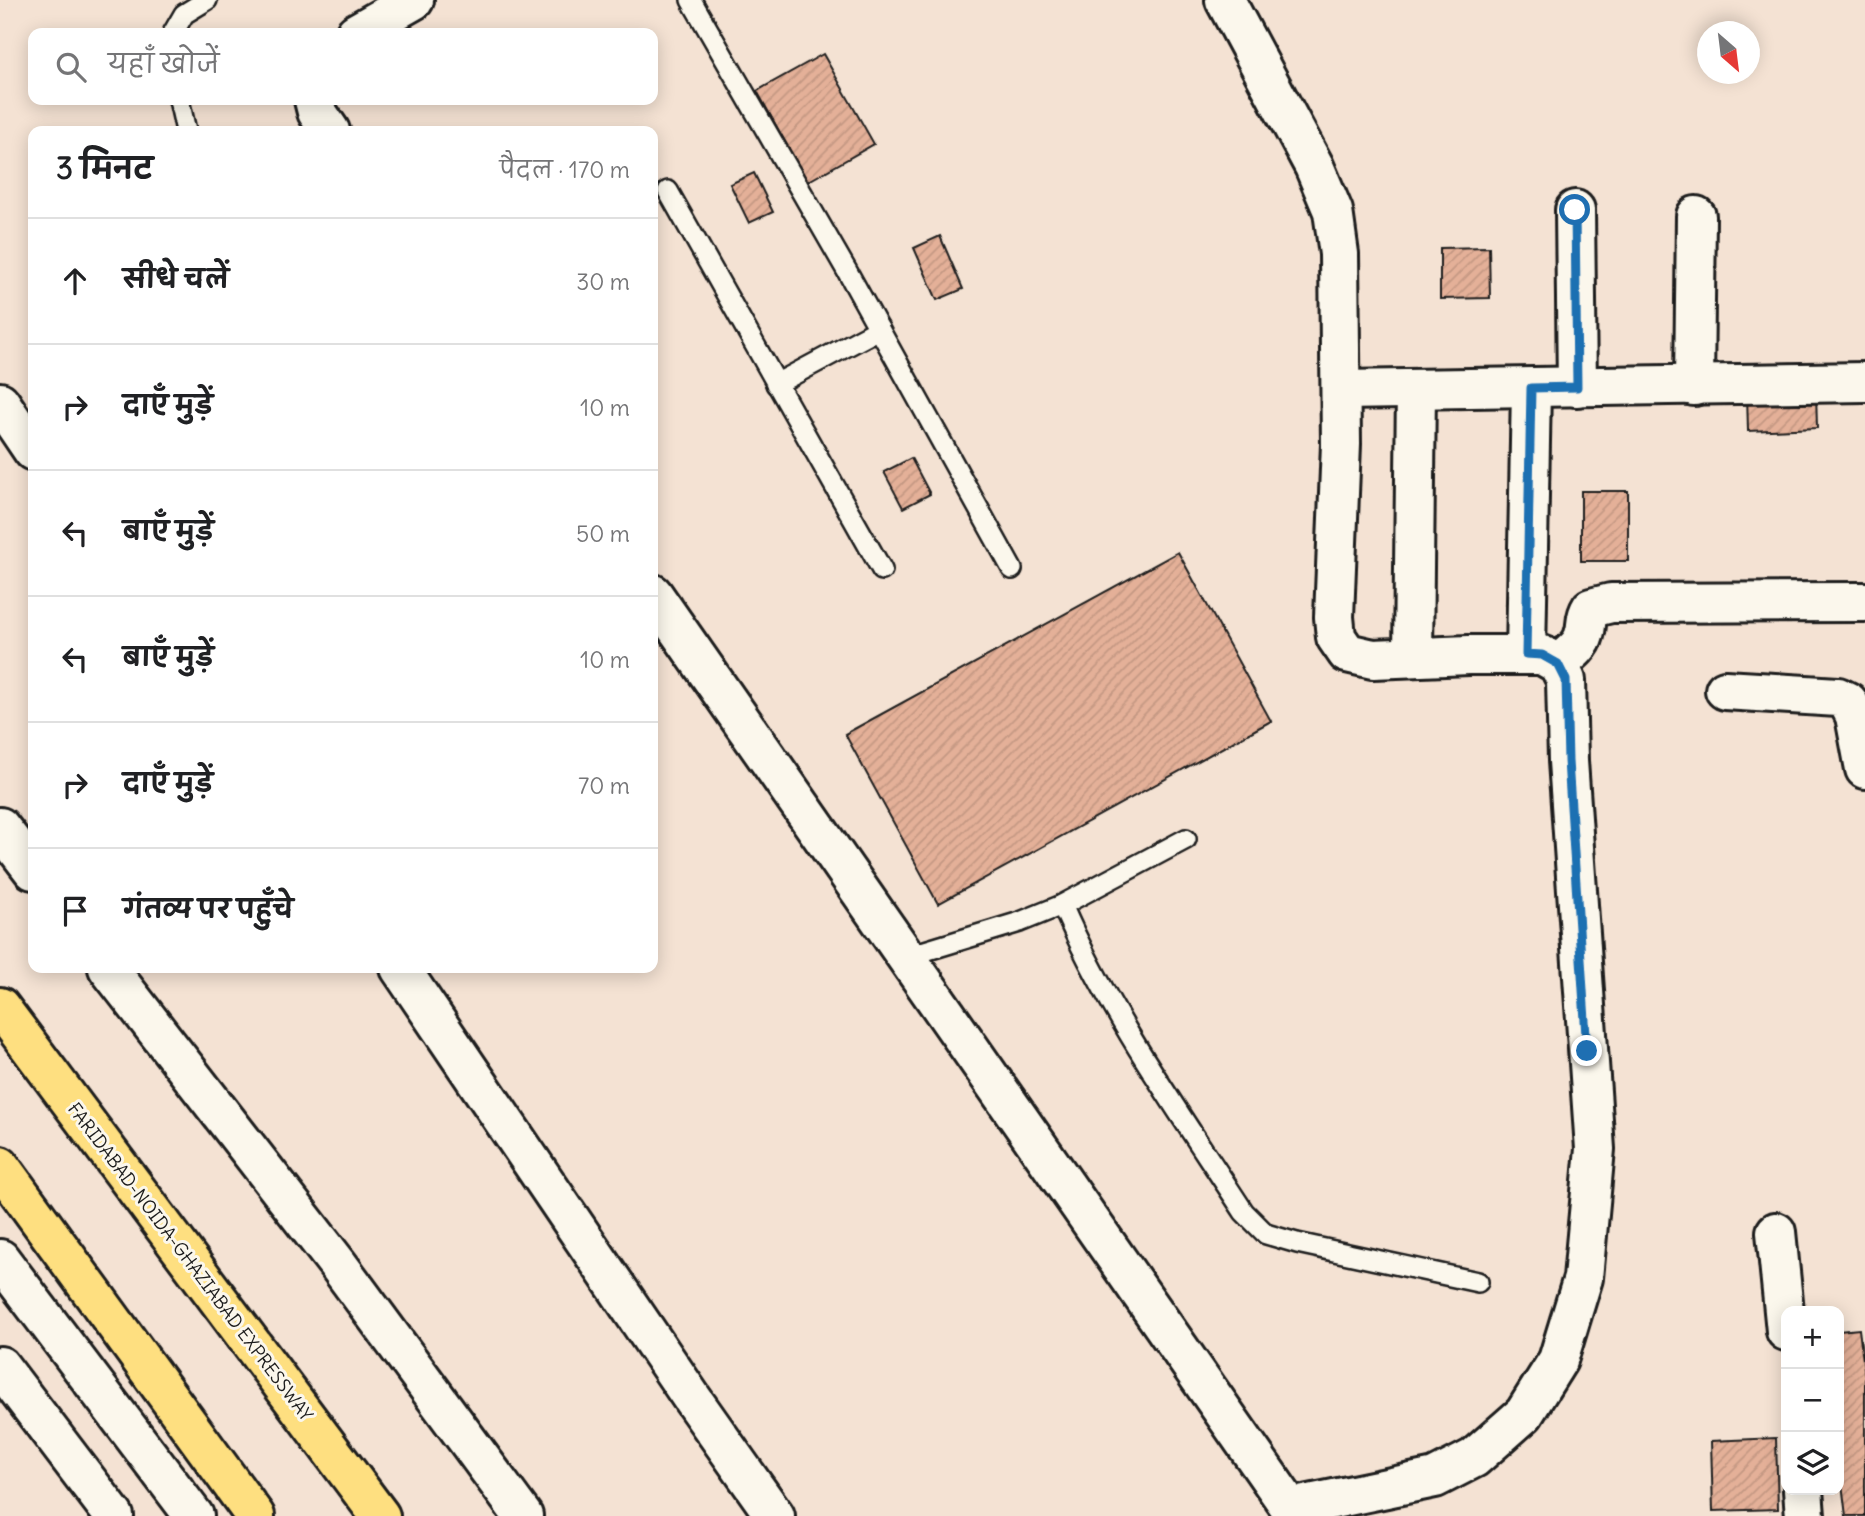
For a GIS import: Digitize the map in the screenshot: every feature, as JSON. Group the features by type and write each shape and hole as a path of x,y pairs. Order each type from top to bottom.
{"main road":[{"name":"FARIDABAD-NOIDA-GHAZIABAD EXPRESSWAY","path":"0,1007 380,1516"},
{"path":"0,1166 256,1516"}],"street":[{"path":"365,28 414,0"},
{"path":"1225,0 1314,166 1333,211 1339,254 1341,390 1334,617 1336,637 1348,653 1373,659 1542,659 1576,649 1584,635 1585,617 1591,608 1611,603 1865,602"},
{"path":"315,105 317,113 326,126"},
{"path":"1575,210 1577,387"},
{"path":"1694,386 1696,216"},
{"path":"1341,390 1865,382"},
{"path":"658,601 1293,1512 1435,1478 1474,1458 1524,1414 1559,1360 1583,1278 1595,1149 1568,761 1566,680 1542,659 1531,388"},
{"path":"1413,657 1416,389"},
{"path":"0,402 28,440"},
{"path":"1724,690 1838,697 1848,702 1855,716 1865,769"},
{"path":"0,827 28,863"},
{"path":"112,973 339,1266 523,1516"},
{"path":"403,973 693,1400 775,1516"},
{"path":"1776,1232 1783,1306"},
{"path":"0,1259 194,1516"},
{"path":"0,1366 114,1516"},
{"path":"1803,1495 1805,1516"}],"lane":[{"path":"176,28 184,14 207,0"},
{"path":"691,0 1012,569"},
{"path":"180,105 185,126"},
{"path":"668,191 882,570"},
{"path":"776,384 879,329"},
{"path":"905,957 1020,922 1062,905 1186,839"},
{"path":"1062,905 1076,939 1140,1052 1244,1212 1266,1234 1478,1282"}],"building":[{"path":"823,54 874,144 807,182 757,91"},
{"path":"754,173 773,212 749,223 730,184"},
{"path":"940,236 963,289 937,300 914,248"},
{"path":"1489,247 1490,298 1440,299 1440,248"},
{"path":"1816,391 1817,428 1748,431 1747,394"},
{"path":"911,458 930,494 903,508 884,472"},
{"path":"1581,491 1628,491 1628,561 1581,561"},
{"path":"1178,552 1271,721 938,904 845,734"},
{"path":"1859,1329 1865,1377 1865,1516 1846,1516 1843,1495 1844,1330"},
{"path":"1776,1438 1778,1509 1713,1511 1711,1441"}],"route":[{"path":"1575,210 1577,387 1531,388 1526,654 1542,655 1558,664 1566,680 1568,761 1587,1051"}]}
